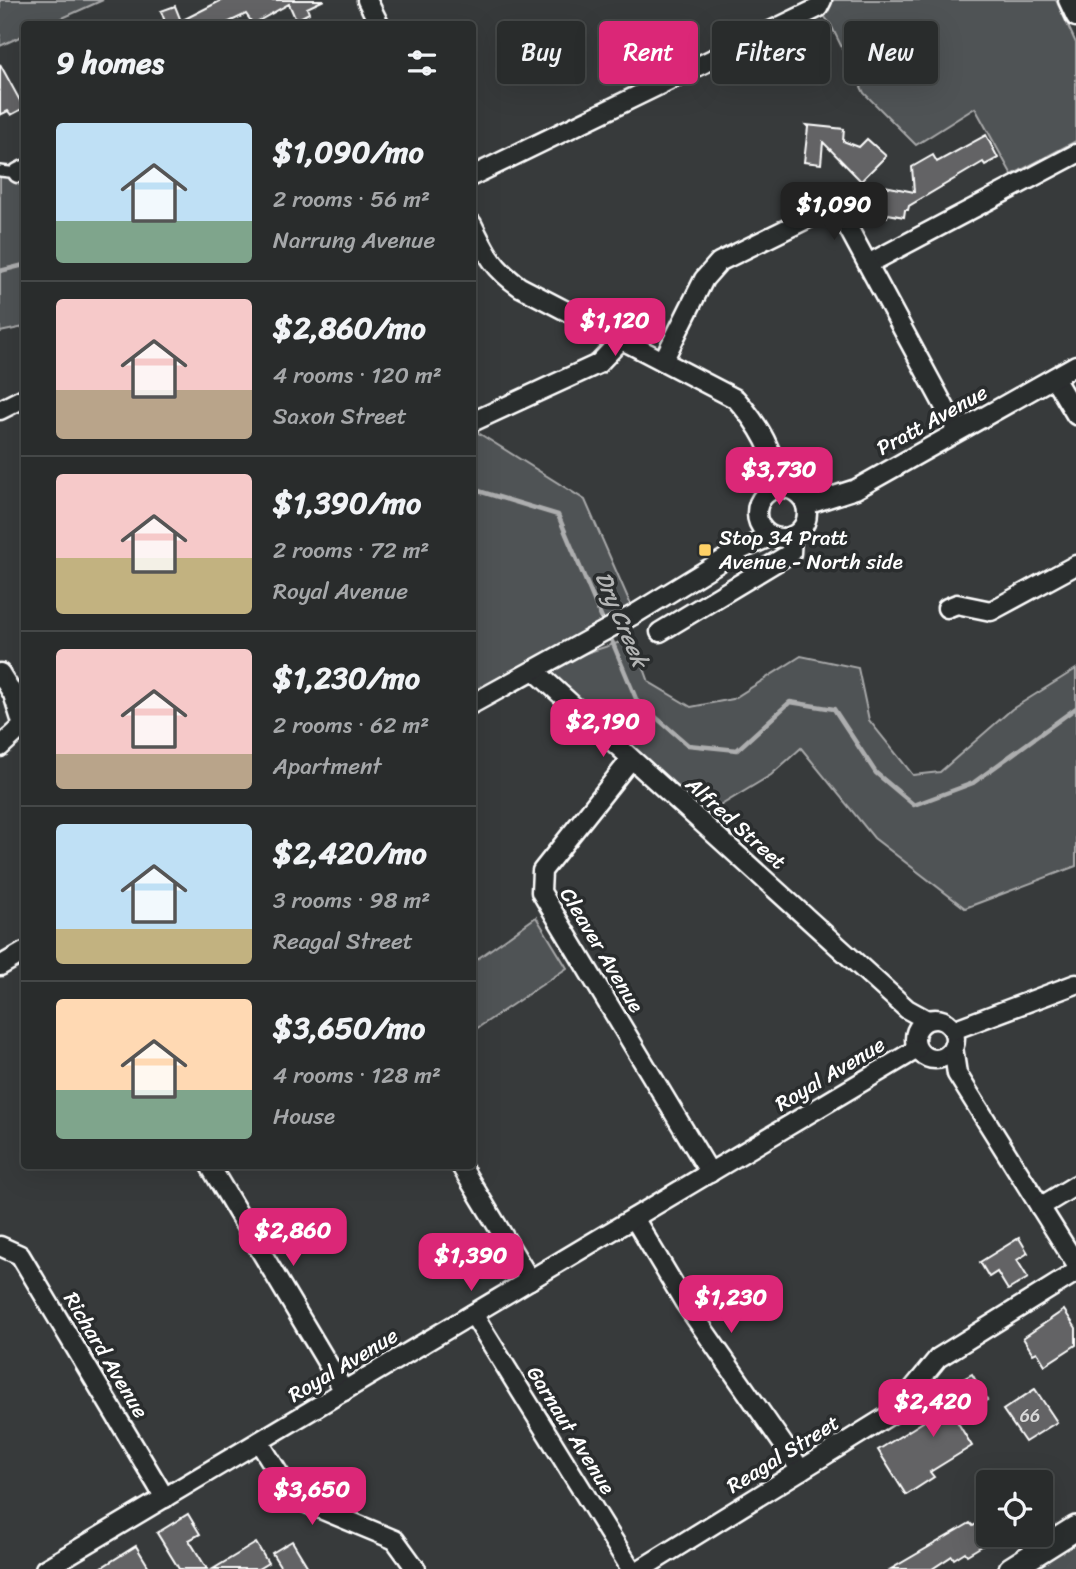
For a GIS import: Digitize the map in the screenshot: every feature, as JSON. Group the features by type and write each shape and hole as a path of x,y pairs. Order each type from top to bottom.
{"street":[{"path":"367,0 375,21"},
{"path":"476,174 817,8 822,0"},
{"path":"1068,0 1076,17"},
{"path":"868,264 1076,154"},
{"path":"663,361 705,279 719,262 817,214 832,213 845,222 957,430"},
{"path":"476,232 488,257 500,273 520,287 736,399 755,419 775,458 781,487"},
{"path":"476,420 598,364 622,339"},
{"name":"Pratt Avenue","path":"806,505 856,489 1076,365"},
{"path":"1054,378 1076,415"},
{"path":"0,410 21,400"},
{"path":"781,487 799,494 806,505 805,524 792,536 780,538 765,530 757,521 757,506 764,494 781,487"},
{"path":"476,702 635,614 736,552 765,530"},
{"path":"660,632 791,553 792,536"},
{"path":"947,608 957,604 991,611 1076,565"},
{"name":"Alfred Street","path":"534,670 907,1009 920,1033"},
{"path":"0,673 13,694 21,720"},
{"path":"0,747 21,728"},
{"name":"Cleaver Avenue","path":"631,759 542,872 541,892 710,1173"},
{"path":"0,966 21,954"},
{"path":"934,1059 946,1056 953,1039 1076,984"},
{"path":"957,1074 953,1039 941,1019 920,1033 925,1057 934,1059 957,1074 1076,1264"},
{"name":"Royal Avenue","path":"45,1569 710,1173 920,1033"},
{"path":"211,1169 344,1391"},
{"path":"463,1169 530,1280"},
{"path":"1040,1206 1076,1185"},
{"path":"634,1218 685,1303 800,1470"},
{"name":"Richard Avenue","path":"0,1245 20,1255 165,1498"},
{"name":"Reagal Street","path":"641,1569 893,1413 938,1358 1076,1272"},
{"name":"Garnaut Avenue","path":"473,1314 631,1569"},
{"path":"259,1442 294,1498 395,1540 416,1569"},
{"path":"1011,1569 1076,1528"}],"shaded area":[{"path":"0,0 103,0 56,21 21,21 21,36 0,46"},
{"path":"828,0 1056,0 1076,43 1076,141 1012,175 975,108 916,145 864,93 860,84 938,84 938,21 844,21 844,52 830,21 821,12"},
{"path":"0,171 21,175 21,328 0,332"},
{"path":"476,432 585,500 635,614 539,668 633,638 649,682 691,707 733,699 801,656 858,668 869,720 913,775 940,772 1012,709 1076,669 1076,866 965,908 874,838 801,748 771,775 698,819 534,670 486,697 476,688"},
{"path":"536,917 567,968 476,1029 476,960"},
{"path":"1076,1528 1076,1569 1011,1569 1046,1547 1053,1547 1053,1543"}],"building":[{"path":"222,0 324,0 307,8 309,13 296,20 289,4 258,21 251,21 246,14 231,21 181,21"},
{"path":"175,6 181,21 165,21 161,11"},
{"path":"0,64 21,102 21,110 11,115 8,111 0,115"},
{"path":"806,125 844,129 843,141 859,147 867,139 886,156 861,181 823,142 821,164 804,162 808,127"},
{"path":"986,135 998,158 985,165 983,162 909,206 904,217 873,215 875,202 867,200 870,183 914,192 912,167 933,155 937,162"},
{"path":"1019,1238 1028,1253 1017,1260 1028,1278 1008,1290 997,1272 989,1277 980,1262"},
{"path":"1064,1310 1076,1328 1076,1345 1045,1365 1037,1352 1033,1354 1023,1338"},
{"path":"972,1374 987,1400 955,1418 972,1446 930,1472 934,1477 906,1495 878,1450 931,1417 929,1414 954,1396 949,1387"},
{"path":"1035,1389 1057,1422 1025,1442 1003,1410"},
{"path":"188,1514 200,1534 189,1540 207,1569 179,1569 157,1533"},
{"path":"970,1523 973,1526 976,1524 976,1547 980,1547 967,1555 965,1552 954,1559 952,1556 932,1569 891,1569"},
{"path":"292,1541 309,1569 282,1569 272,1553"},
{"path":"256,1543 268,1563 258,1569 213,1569"},
{"path":"136,1546 150,1569 99,1569"}],"waterway":[{"name":"Dry Creek","path":"0,271 21,266"},
{"name":"Dry Creek","path":"476,490 558,515 605,626"},
{"name":"Dry Creek","path":"609,634 637,701 688,745 737,750 790,702 834,709 876,773 914,805 973,783 1076,708"}],"place":[{"name":"Stop 34 Pratt Avenue - North side","path":"705,550"}]}
